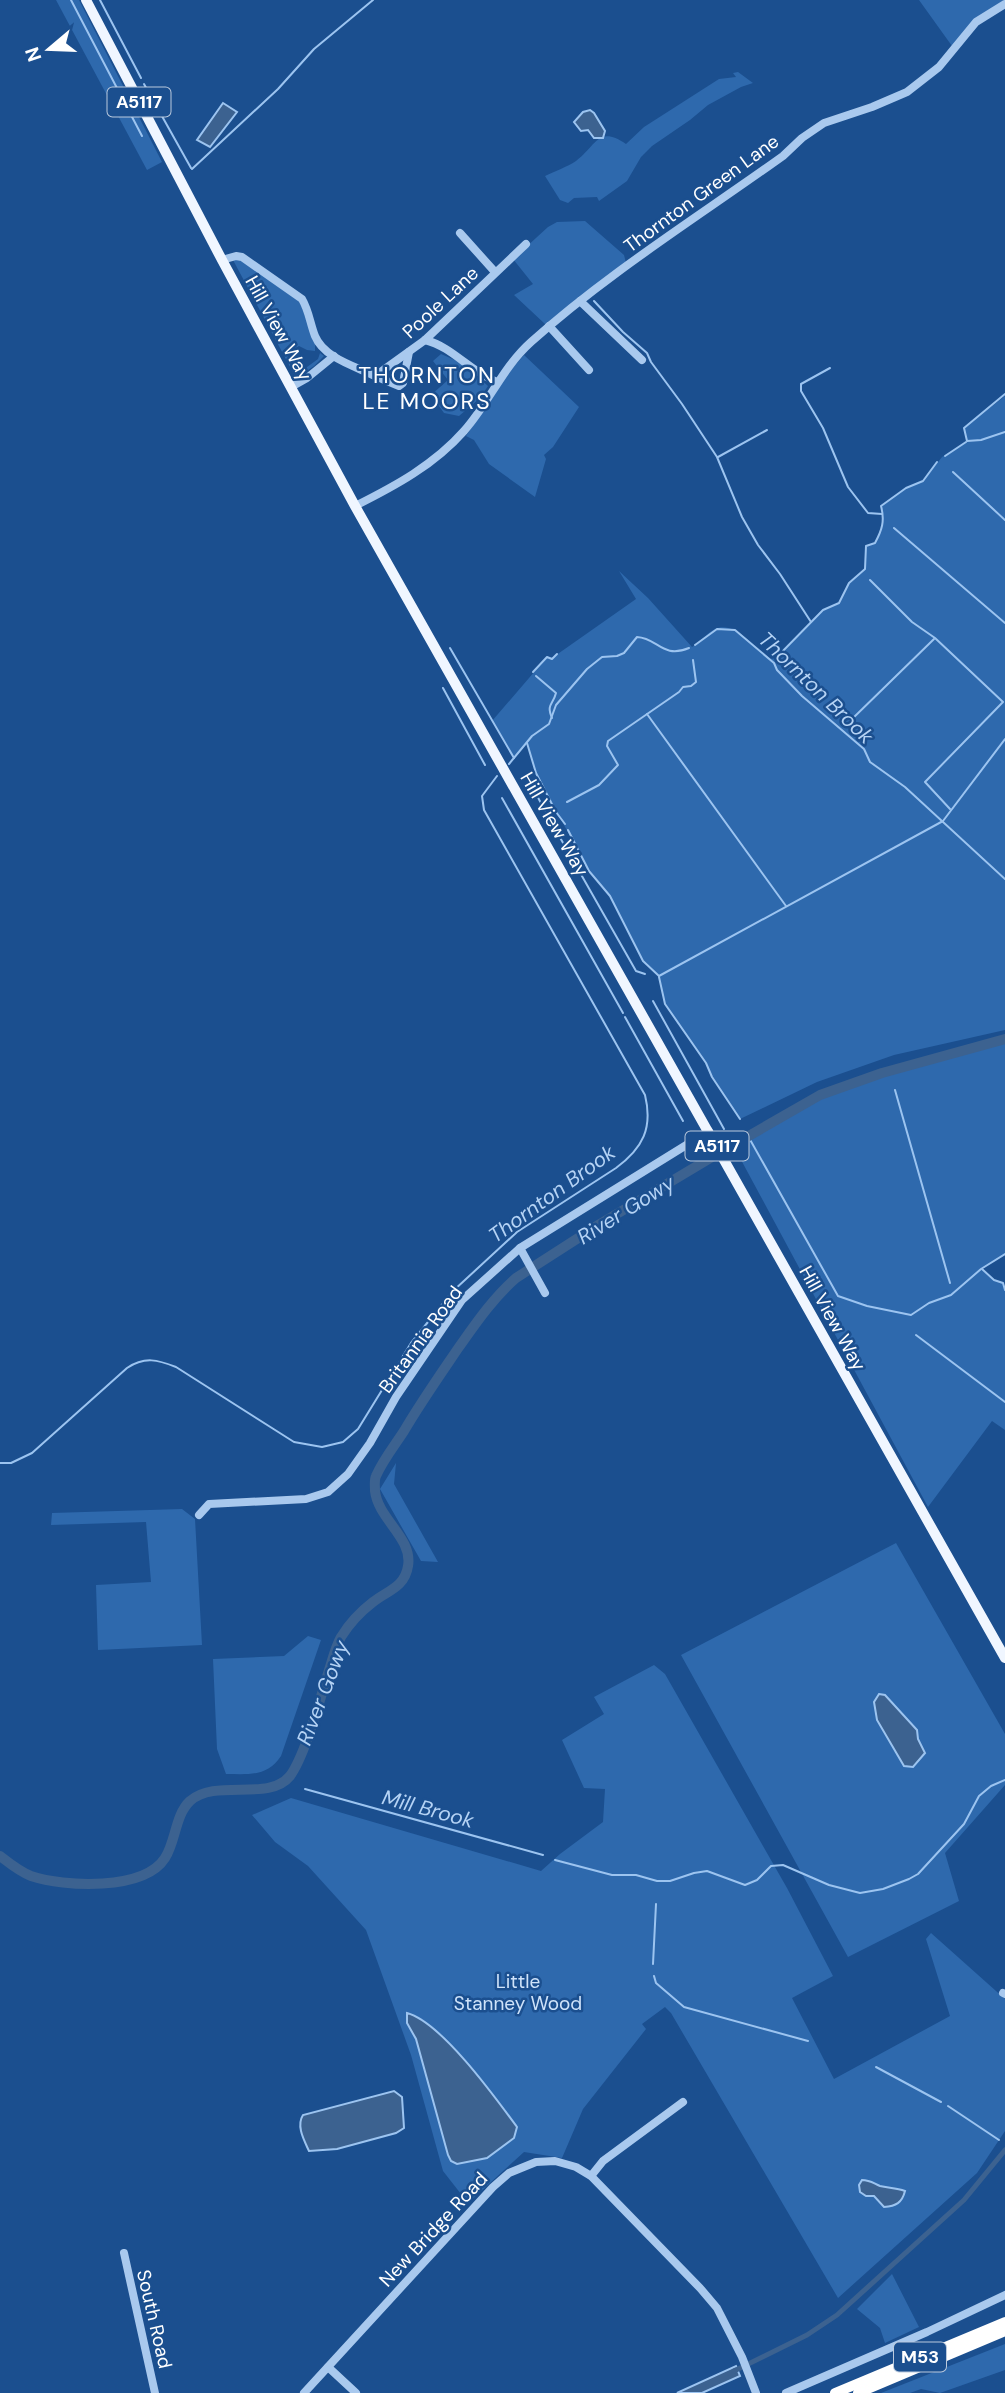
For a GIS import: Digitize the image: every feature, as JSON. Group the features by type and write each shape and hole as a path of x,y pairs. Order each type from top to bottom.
{"highway":[{"name":"M53","path":"835,2393 1005,2322"},
{"name":"M53","path":"858,2393 1005,2333"}],"main road":[{"name":"Hill View Way","path":"86,0 355,506 1005,1658"}],"street":[{"name":"Thornton Green Lane","path":"355,506 420,470 464,431 518,354 580,301 783,156 802,138 824,123 907,92 939,67 976,22 1005,4"},
{"path":"460,233 495,272"},
{"name":"Poole Lane","path":"375,376 425,340 526,244"},
{"path":"222,260 242,257 302,299 321,347 334,356 399,386 403,383 409,352"},
{"path":"580,301 642,360"},
{"path":"440,344 441,325"},
{"path":"549,326 589,370"},
{"path":"425,340 440,344 486,378 496,382"},
{"path":"291,387 334,356"},
{"name":"Britannia Road","path":"199,1515 209,1504 306,1499 328,1492 348,1474 370,1443 396,1397 462,1300 520,1248 709,1131"},
{"path":"520,1248 545,1293"},
{"path":"591,2176 605,2160 683,2102"},
{"name":"New Bridge Road","path":"304,2393 469,2212 509,2173 536,2162 555,2161 576,2167 591,2176 700,2288 721,2316 756,2393"},
{"name":"South Road","path":"124,2253 155,2393"},
{"path":"786,2393 1005,2295"},
{"path":"328,2367 356,2393"}],"green space":[{"path":"56,0 79,0 162,162 147,170"},
{"path":"919,0 1004,0 975,19 952,46"},
{"path":"738,72 753,83 708,105 652,146 641,157 627,181 599,201 597,197 574,198 568,203 560,200 545,176 576,161 603,137 609,136 626,144 644,127 719,79 736,77 733,73"},
{"path":"585,221 624,255 626,263 545,324 514,295 533,284 513,259 557,222"},
{"path":"242,259 300,302 315,351 299,346 288,352 291,352 288,360 290,364 303,370 318,359 320,353 324,356 296,378 233,260"},
{"path":"441,354 462,363 488,386 480,398 459,416 444,413 431,395 448,380 433,361"},
{"path":"524,355 579,407 553,447 544,455 546,459 535,497 489,464 474,440 466,436 507,374"},
{"path":"1005,396 1005,1030 894,1055 817,1082 740,1119 712,1077 706,1063 665,1004 659,976 643,961 610,896 585,864 536,773 527,743 514,759 492,721 547,657 552,658 636,599 619,571 648,598 692,647 715,629 722,627 737,632 769,659 776,658 823,610 839,603 849,583 865,569 866,546 875,543 882,525 881,506 906,488 923,481 942,457 967,441 964,428"},
{"path":"1005,1039 1005,1254 982,1269 994,1280 1003,1283 1005,1290 1005,1430 992,1421 928,1507 733,1145 820,1095 882,1073"},
{"path":"396,1463 394,1484 438,1562 421,1561 380,1489"},
{"path":"182,1509 195,1519 202,1645 98,1650 96,1585 151,1582 146,1522 51,1525 52,1513"},
{"path":"896,1543 1005,1734 1005,1785 945,1853 959,1901 848,1957 681,1655"},
{"path":"308,1636 321,1640 281,1756 264,1771 226,1774 217,1749 213,1659 284,1656"},
{"name":"Little Stanney Wood","path":"654,1665 665,1674 787,1888 833,1976 792,1998 834,2079 950,2016 926,1939 931,1933 1005,1999 1005,2131 977,2173 838,2298 665,2007 642,2024 646,2029 583,2109 562,2158 524,2152 468,2203 443,2171 411,2055 366,1930 308,1866 275,1842 252,1815 291,1798 541,1871 603,1822 605,1789 584,1788 562,1740 604,1714 594,1697"},
{"path":"892,2274 919,2327 885,2343 880,2328 857,2309"},
{"path":"1005,2344 1005,2370 940,2393 921,2389 910,2393 881,2393"}],"shaded area":[{"path":"223,103 237,112 210,147 197,140"},
{"path":"590,110 605,131 603,138 594,138 588,130 581,131 574,122 583,112"},
{"path":"879,1694 885,1695 917,1730 925,1753 913,1767 904,1766 877,1720 874,1702"},
{"path":"407,2013 421,2019 451,2045 517,2127 514,2138 487,2158 457,2164 451,2161 416,2039 407,2023"},
{"path":"394,2091 402,2097 404,2128 396,2133 337,2149 309,2151 301,2128 303,2115"},
{"path":"862,2180 905,2191 898,2203 884,2207 874,2196 866,2196 860,2192 859,2185"},
{"path":"736,2366 740,2376 702,2393 677,2393"}],"waterway":[{"path":"71,0 142,136"},
{"path":"100,0 141,78"},
{"path":"192,169 278,89 314,49 373,0"},
{"path":"144,84 191,168"},
{"path":"594,301 647,353 682,404 717,457 742,517 758,545 811,622"},
{"path":"830,368 801,384 801,391 823,428 848,487 868,513 882,514"},
{"path":"1005,394 964,428 967,441 981,440 1005,432"},
{"path":"718,457 767,430"},
{"path":"945,456 966,442"},
{"path":"776,658 823,610 839,603 849,583 865,569 866,546 875,543 882,525 881,506 906,488 923,481 937,462"},
{"path":"953,472 1005,520"},
{"path":"894,528 1005,623"},
{"path":"870,580 912,622 935,638 1003,702 925,782 950,809"},
{"name":"Thornton Brook","path":"695,645 717,629 735,630 774,663 777,670 802,696 864,749 870,762 905,787 1005,879"},
{"name":"Thornton Brook","path":"509,764 532,736 549,724 556,705 587,669 602,657 624,653 637,637 666,650 680,651 689,648"},
{"path":"850,721 934,639"},
{"path":"450,648 514,758"},
{"path":"533,672 547,657 552,659 557,654"},
{"path":"567,802 599,785 618,765 607,746 608,741 683,687 696,682 693,660"},
{"path":"536,676 556,693 550,707 552,718"},
{"path":"443,688 485,765"},
{"path":"647,714 786,906"},
{"path":"568,830 589,871 610,896 643,961 659,976 943,821 1005,739"},
{"path":"527,743 536,773 565,824"},
{"name":"Thornton Brook","path":"0,1463 11,1463 32,1453 127,1368 146,1361 157,1361 176,1367 294,1442 322,1447 343,1442 358,1429 411,1343 453,1291 517,1232 616,1168 639,1145 648,1118 645,1095 484,810 482,796 497,776"},
{"path":"528,779 556,831"},
{"path":"502,798 623,1013"},
{"path":"558,834 636,971 645,974"},
{"path":"659,977 665,1004 706,1063 712,1077 740,1119"},
{"path":"653,1001 724,1129"},
{"path":"625,1017 683,1121"},
{"name":"River Gowy","path":"726,1149 820,1095 882,1073 1005,1039"},
{"path":"895,1090 950,1283"},
{"path":"748,1136 838,1296 867,1306 911,1315 929,1303 951,1295 981,1269 1005,1254"},
{"name":"River Gowy","path":"0,1856 27,1874 45,1880 82,1884 122,1881 155,1869 165,1858 181,1813 190,1801 201,1794 269,1788 281,1784 290,1776 307,1739 341,1637 359,1614 395,1588 406,1573 408,1556 405,1546 377,1501 375,1478 459,1347 492,1302 516,1278 712,1157"},
{"path":"982,1269 994,1280 1003,1283 1005,1290"},
{"path":"916,1335 1005,1402"},
{"name":"Mill Brook","path":"555,1860 612,1875 636,1875 657,1881 670,1881 707,1871 745,1885 757,1880 771,1866 783,1865 829,1885 860,1893 883,1889 918,1874 964,1824 979,1796 991,1786 1005,1780"},
{"name":"Mill Brook","path":"305,1789 543,1855"},
{"path":"653,1964 656,1904"},
{"path":"654,1976 656,1983 684,2007 808,2041"},
{"path":"876,2067 941,2102"},
{"path":"948,2106 999,2140"},
{"path":"734,2371 807,2335 837,2315 964,2200 1005,2150"}],"district":[{"name":"THORNTON LE MOORS","path":"427,388"}]}
